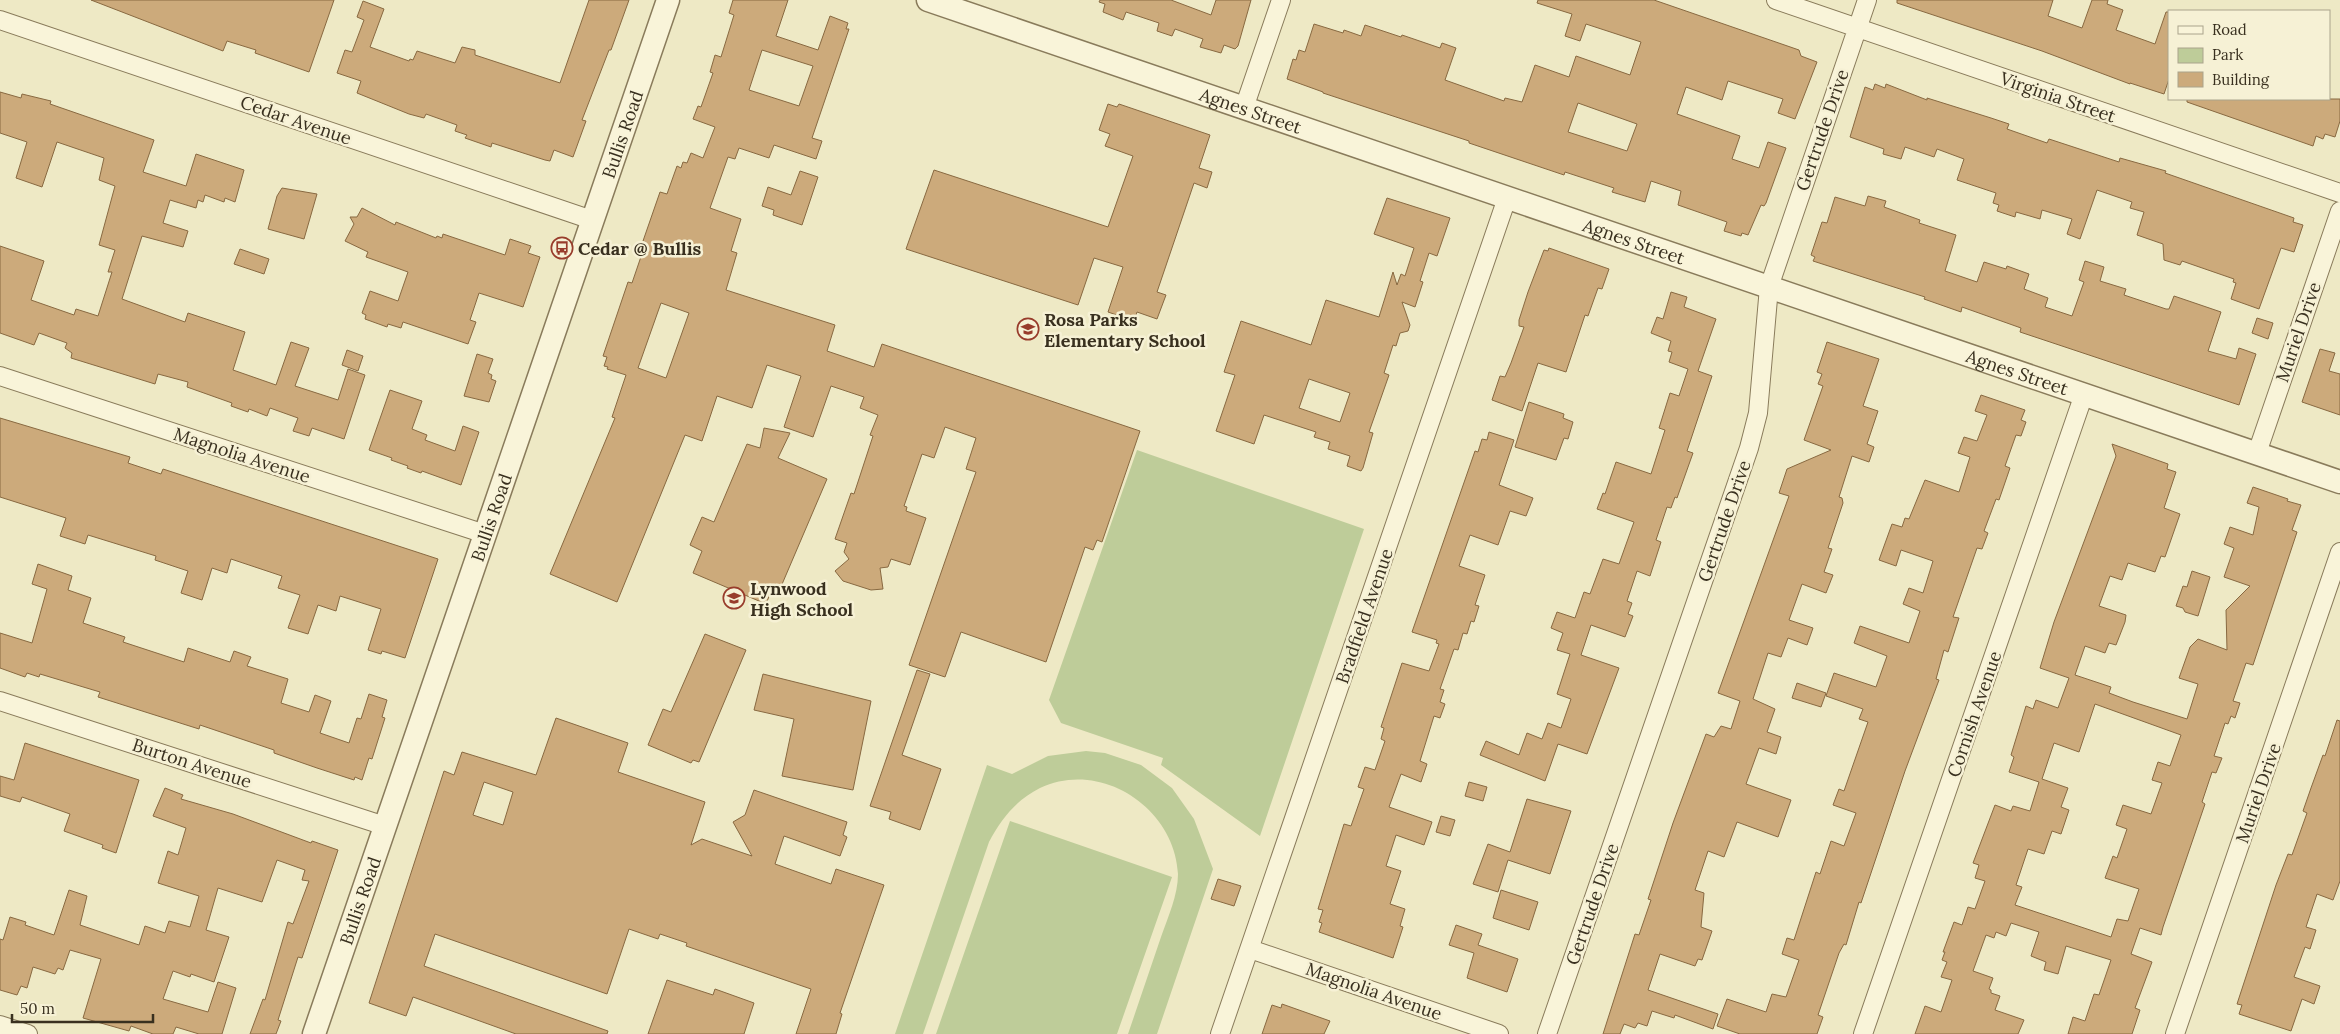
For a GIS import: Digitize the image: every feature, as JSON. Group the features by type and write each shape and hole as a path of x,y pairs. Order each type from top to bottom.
{"street":[{"name":"Bullis Road","path":"314,1034 668,0"},
{"name":"Agnes Street","path":"928,0 2340,481"},
{"path":"1244,108 1281,0"},
{"name":"Virginia Street","path":"1776,0 2340,193"},
{"name":"Gertrude Drive","path":"1547,1034 1749,448 1758,413 1769,287 1867,0"},
{"name":"Cedar Avenue","path":"0,20 592,220"},
{"name":"Bradfield Avenue","path":"1220,1034 1507,198"},
{"name":"Muriel Drive","path":"2257,453 2340,211"},
{"name":"Magnolia Avenue","path":"0,376 485,534"},
{"name":"Cornish Avenue","path":"1863,1034 2084,394"},
{"path":"2340,481 2340,495"},
{"name":"Muriel Drive","path":"2175,1034 2340,552"},
{"name":"Burton Avenue","path":"0,700 385,826"},
{"name":"Magnolia Avenue","path":"1250,949 1499,1034"},
{"path":"0,1025 28,1034"}],"green space":[{"path":"1137,450 1364,529 1260,836 1161,765 1163,758 1061,723 1049,700"},
{"path":"1086,751 1105,753 1141,765 1172,788 1194,819 1213,869 1157,1034 1128,1034 1178,882 1174,850 1164,829 1149,810 1131,795 1110,785 1087,780 1063,781 1040,788 1016,804 1004,818 989,842 923,1034 895,1034 987,765 1012,774 1048,756"},
{"path":"1010,821 1172,877 1117,1034 936,1034"}],"building":[{"path":"91,0 334,0 309,72 255,53 256,50 227,41 223,51"},
{"path":"589,0 629,0 582,120 586,121 573,157 554,150 550,161 492,143 491,147 465,138 467,135 455,131 457,125 426,114 424,118 409,114 357,93 361,81 337,73 345,50 352,52 364,20 357,17 363,1 384,9 370,47 409,61 410,59 413,60 417,51 455,63 462,47 475,50 475,55 560,83"},
{"path":"733,0 788,0 776,36 818,50 830,16 848,23 846,29 849,29 812,138 822,141 816,159 774,145 769,158 739,148 735,159 728,157 710,208 741,219 731,251 737,253 726,290 835,325 827,351 874,367 882,344 1140,431 1102,542 1097,540 1093,550 1085,547 1046,662 961,632 945,677 909,665 976,472 966,469 976,438 945,427 934,458 922,454 904,506 907,507 906,511 926,518 910,565 891,559 888,567 880,568 883,589 871,590 843,581 835,571 849,559 844,552 847,543 835,539 851,493 854,494 873,436 870,435 878,415 860,408 864,397 831,386 813,437 784,427 801,376 767,365 752,408 717,396 702,441 685,435 617,602 550,574 615,418 612,417 626,375 607,369 608,367 604,366 607,357 603,356 628,282 632,283 646,242 643,241 660,192 667,194 677,166 681,168 683,162 687,163 691,153 703,158 715,127 693,119 698,106 701,107 713,73 710,72 715,55 721,57 734,15 729,13","holes":["762,50 813,66 799,106 749,90","661,303 689,313 666,378 638,368"]},
{"path":"1100,0 1171,0 1211,15 1216,0 1251,0 1238,46 1235,49 1224,45 1221,53 1200,47 1203,39 1175,29 1172,36 1157,31 1159,23 1126,12 1123,20 1103,12 1105,4 1099,2"},
{"path":"1538,0 1654,0 1799,50 1801,56 1817,62 1795,119 1778,113 1783,99 1728,81 1722,100 1686,87 1677,114 1740,136 1732,159 1759,168 1768,142 1786,148 1766,203 1764,206 1761,205 1748,235 1742,233 1741,236 1724,231 1727,222 1678,205 1681,191 1651,181 1645,202 1612,192 1614,188 1565,172 1564,175 1287,79 1293,59 1296,60 1299,50 1305,52 1314,24 1343,33 1344,30 1361,36 1365,25 1440,48 1442,43 1456,48 1445,80 1504,101 1505,98 1522,102 1535,65 1569,77 1576,56 1630,75 1641,42 1586,24 1580,41 1565,36 1572,14 1537,3","holes":["1578,103 1637,124 1627,151 1568,132"]},
{"path":"1897,0 2053,0 2048,16 2082,28 2092,0 2108,0 2107,4 2123,10 2116,30 2155,44 2166,12 2168,12 2168,82 2164,94 2130,84 2042,51 1897,3"},
{"path":"1875,84 1885,88 1886,84 1927,100 1927,98 2009,124 2007,129 2047,143 2049,139 2119,162 2120,158 2166,171 2165,173 2294,218 2293,222 2303,225 2294,252 2281,248 2259,309 2231,299 2236,283 2233,282 2234,279 2182,261 2180,265 2164,260 2163,244 2137,235 2144,212 2130,208 2132,202 2097,190 2080,239 2067,234 2072,219 2042,210 2040,219 2016,212 2015,217 1997,211 1999,205 1993,203 1996,193 1957,180 1964,159 1937,149 1934,157 1905,147 1901,159 1883,154 1884,149 1850,137 1865,87 1873,90"},
{"path":"0,92 21,98 22,94 51,101 50,104 154,140 143,172 186,186 196,154 244,170 235,202 225,198 224,202 205,195 203,202 198,200 196,208 170,200 163,223 188,231 183,247 142,236 122,299 185,322 188,313 245,332 233,370 276,385 291,342 309,348 295,386 338,400 348,369 365,375 344,439 312,428 309,436 293,431 298,418 270,408 267,416 249,409 248,412 231,406 232,403 187,387 188,382 158,374 155,384 71,358 72,353 65,348 67,343 39,333 34,345 0,333 0,246 44,261 31,300 74,315 76,309 98,316 112,272 108,272 115,250 99,245 115,186 99,180 104,158 57,142 42,187 16,178 27,142 0,133"},
{"path":"2340,99 2340,121 2335,137 2325,134 2323,139 2316,136 2313,146 2187,102 2187,100"},
{"path":"1108,104 1117,107 1119,104 1210,135 1199,168 1212,172 1207,188 1194,183 1157,292 1166,295 1157,319 1137,312 1134,321 1108,312 1123,267 1094,258 1078,305 906,249 934,170 1108,227 1133,156 1105,146 1110,134 1099,130"},
{"path":"800,171 818,177 802,225 773,215 774,210 762,206 768,187 791,195"},
{"path":"282,188 317,194 304,239 268,229 277,196"},
{"path":"1868,196 1886,201 1884,207 1920,220 1919,223 1956,235 1945,271 1977,282 1984,262 2006,269 2007,266 2029,274 2024,289 2048,298 2045,307 2072,316 2084,282 2079,280 2085,261 2104,267 2100,281 2126,289 2124,295 2166,309 2169,309 2174,296 2221,312 2208,351 2236,359 2239,348 2256,354 2239,405 2020,332 2021,328 1962,307 1961,312 1924,299 1925,297 1813,261 1815,257 1811,255 1822,222 1827,223 1835,197 1865,206"},
{"path":"1387,198 1450,218 1437,256 1429,253 1420,281 1423,282 1415,307 1402,302 1410,325 1408,331 1400,333 1396,346 1393,345 1384,373 1389,375 1369,432 1373,433 1361,471 1347,466 1350,456 1328,449 1330,442 1314,437 1316,432 1264,415 1254,444 1216,431 1235,375 1224,372 1241,321 1311,345 1326,300 1379,317 1393,272 1397,285 1401,274 1405,276 1414,248 1374,234","holes":["1309,379 1350,393 1340,422 1299,408"]},
{"path":"362,208 395,225 396,222 436,238 437,236 442,238 443,234 505,255 510,239 531,246 528,253 540,257 523,307 479,293 470,320 476,322 468,344 403,322 401,328 388,324 387,327 365,319 366,315 362,313 370,291 398,301 408,272 366,257 368,252 345,241 354,224 350,217 357,217"},
{"path":"1549,248 1609,269 1602,289 1598,288 1588,316 1585,315 1566,372 1538,363 1522,411 1492,400 1500,376 1505,377 1511,363 1524,327 1519,326 1519,320 1528,292 1544,250 1548,251"},
{"path":"240,249 269,259 264,274 234,264"},
{"path":"1671,292 1687,297 1684,307 1716,319 1698,371 1712,376 1687,451 1693,453 1677,498 1675,497 1671,508 1667,507 1656,540 1661,542 1650,576 1637,571 1627,601 1632,603 1628,614 1633,616 1625,637 1591,625 1581,655 1619,668 1587,754 1558,744 1545,781 1480,755 1486,741 1519,755 1527,733 1542,739 1548,723 1561,728 1571,699 1557,694 1570,654 1557,650 1563,633 1551,628 1557,612 1575,618 1584,592 1590,594 1603,559 1619,564 1634,522 1597,509 1603,493 1605,494 1616,462 1651,474 1665,430 1659,428 1670,393 1679,396 1688,369 1669,362 1672,352 1668,351 1671,341 1651,333 1657,317 1663,319"},
{"path":"2257,318 2273,323 2268,339 2252,333"},
{"path":"1827,342 1879,359 1863,406 1878,411 1867,444 1874,447 1869,462 1852,456 1839,497 1842,498 1843,503 1828,548 1832,549 1824,572 1833,575 1826,593 1802,584 1789,620 1813,628 1807,645 1788,638 1781,657 1768,653 1753,699 1775,709 1767,732 1781,737 1776,754 1759,748 1746,784 1791,800 1778,837 1737,822 1724,857 1708,851 1695,890 1704,893 1701,927 1712,931 1702,960 1698,959 1695,966 1660,954 1648,990 1718,1014 1713,1029 1675,1015 1674,1018 1652,1011 1647,1026 1638,1023 1635,1028 1624,1024 1620,1034 1603,1034 1635,934 1639,935 1651,900 1648,899 1673,823 1706,734 1714,737 1721,726 1731,729 1740,701 1718,693 1789,496 1779,493 1787,469 1831,450 1804,440 1823,386 1818,384 1822,374 1817,372"},
{"path":"2320,349 2335,353 2329,371 2340,374 2340,415 2302,402"},
{"path":"347,350 363,356 358,371 342,365"},
{"path":"477,354 493,359 488,373 492,375 491,379 496,381 489,402 464,396"},
{"path":"390,390 422,401 412,429 427,435 425,440 455,451 463,426 479,432 461,485 422,471 421,473 407,468 408,466 391,460 392,458 369,450"},
{"path":"1981,395 2025,410 2021,420 2026,422 2021,436 2016,435 2005,466 2010,468 1999,500 1996,499 1984,531 1988,533 1982,549 1977,548 1953,617 1959,618 1948,652 1944,650 1936,679 1939,680 1905,771 1861,903 1859,902 1846,945 1844,944 1839,953 1818,1015 1823,1017 1817,1034 1740,1034 1717,1026 1727,999 1766,1012 1772,994 1786,997 1799,960 1782,954 1787,938 1794,940 1816,872 1820,874 1831,841 1844,846 1856,813 1833,805 1839,789 1844,791 1868,722 1859,719 1863,709 1826,696 1834,673 1876,687 1887,656 1854,643 1860,626 1909,643 1920,611 1903,604 1909,588 1923,593 1933,561 1901,550 1896,566 1879,560 1892,524 1902,527 1905,518 1909,519 1925,480 1959,492 1970,457 1958,453 1964,437 1977,441 1987,415 1975,411"},
{"path":"1529,402 1564,414 1563,418 1573,422 1568,439 1564,438 1556,460 1515,447"},
{"path":"0,418 130,457 128,463 161,474 163,469 438,559 405,658 382,651 381,654 368,650 381,609 340,596 336,611 318,605 308,634 288,628 300,595 278,588 282,576 231,559 227,573 212,568 202,600 181,593 188,571 155,560 156,556 88,535 85,544 60,536 66,518 0,497"},
{"path":"764,428 790,433 778,458 827,479 777,596 770,594 766,604 693,573 702,551 690,545 702,517 714,522 747,444 760,448"},
{"path":"1489,432 1514,440 1499,485 1533,498 1526,516 1510,511 1498,545 1470,535 1459,566 1485,575 1475,605 1479,606 1474,622 1471,621 1467,634 1463,633 1458,650 1454,649 1440,689 1444,690 1440,702 1445,704 1440,718 1434,716 1420,761 1427,764 1421,782 1401,774 1389,807 1432,822 1424,845 1396,835 1386,866 1401,871 1390,904 1405,909 1400,926 1403,927 1393,958 1319,932 1322,923 1319,922 1323,910 1318,909 1344,824 1351,826 1364,789 1358,787 1365,767 1375,770 1385,741 1381,739 1384,728 1381,727 1402,663 1429,671 1439,644 1436,643 1437,640 1412,632 1475,451 1478,452 1482,439 1487,440"},
{"path":"2112,444 2168,464 2167,469 2176,472 2164,508 2180,514 2165,557 2161,556 2155,572 2128,563 2122,580 2110,576 2099,606 2126,615 2125,622 2116,645 2109,643 2105,653 2085,646 2075,675 2111,687 2109,693 2187,719 2198,684 2179,678 2190,647 2198,639 2227,650 2226,610 2250,586 2224,577 2234,548 2224,544 2230,527 2253,535 2259,507 2247,503 2253,487 2301,505 2292,530 2297,532 2253,665 2246,663 2233,701 2240,703 2235,718 2231,716 2228,724 2225,723 2214,756 2222,758 2216,773 2212,772 2202,802 2205,804 2161,935 2140,928 2131,954 2152,962 2135,1008 2140,1010 2132,1034 2068,1034 2073,1017 2085,1021 2094,994 2099,995 2111,960 2066,946 2058,974 2044,970 2046,962 2031,956 2039,932 2011,923 2006,936 1996,932 1994,938 1986,935 1973,971 1993,978 1989,989 1991,993 2000,996 1995,1010 2024,1020 2018,1034 1915,1034 1925,1006 1941,1012 1952,980 1941,977 1947,962 1942,960 1945,952 1943,952 1954,922 1962,925 1968,907 1975,909 1985,881 1975,878 1979,865 1973,863 1995,805 2011,811 2013,806 2030,811 2039,782 2009,772 2014,757 2011,755 2026,706 2033,709 2036,700 2058,708 2069,678 2040,668 2054,622 2116,456","holes":["2095,704 2181,735 2170,766 2158,762 2152,780 2162,783 2151,814 2123,805 2116,825 2127,829 2117,858 2113,856 2105,878 2139,889 2128,921 2117,919 2111,937 2015,905 2022,887 2016,885 2028,849 2044,854 2052,831 2061,834 2069,810 2061,807 2068,788 2042,779 2054,743 2079,752"]},
{"path":"38,564 72,576 68,590 91,598 83,623 125,637 123,642 184,662 188,648 230,662 234,651 251,657 247,666 288,679 281,703 309,712 315,695 331,701 320,733 349,743 357,718 361,719 369,694 387,700 382,717 385,718 372,759 369,758 362,780 355,777 354,780 317,768 274,753 274,750 200,725 199,729 98,697 100,692 40,674 39,677 27,673 25,677 0,668 0,633 32,643 47,589 32,584"},
{"path":"2192,571 2210,577 2198,616 2185,612 2183,608 2176,606 2183,586 2187,587"},
{"path":"705,634 746,650 699,762 693,760 691,763 648,745 663,709 671,712"},
{"path":"917,670 930,674 902,755 941,769 920,830 889,819 891,812 870,806"},
{"path":"763,674 871,701 853,790 782,776 794,719 754,710"},
{"path":"1797,683 1826,693 1821,707 1792,698"},
{"path":"556,718 628,743 618,772 705,802 691,845 702,839 752,856 733,822 745,815 754,790 847,822 843,835 847,837 840,856 784,836 775,864 831,884 836,869 884,885 840,1013 842,1014 836,1034 796,1034 811,989 686,946 687,943 660,934 658,939 629,929 607,994 435,934 424,966 608,1031 607,1034 516,1034 413,997 406,1016 369,1003 444,771 454,775 462,752 536,775","holes":["484,782 513,792 503,825 473,815"]},
{"path":"2337,720 2340,721 2340,881 2333,900 2317,894 2306,927 2316,930 2310,949 2305,947 2294,977 2320,986 2314,1004 2302,999 2291,1031 2239,1014 2242,1005 2237,1004 2276,885 2288,854 2292,855 2307,813 2303,811"},
{"path":"25,743 139,780 116,853 102,848 103,845 64,831 70,814 22,797 20,802 0,796 0,776 14,780"},
{"path":"1469,782 1487,787 1483,801 1465,796"},
{"path":"165,788 183,795 181,799 233,814 311,843 312,841 338,850 302,958 298,957 278,1020 281,1021 276,1034 250,1034 263,999 265,1000 288,922 293,924 309,881 302,880 305,870 277,860 262,902 218,888 206,930 229,937 214,982 191,974 190,977 173,971 163,999 208,1012 218,982 236,988 222,1034 199,1034 176,1027 173,1034 153,1034 131,1026 129,1031 83,1018 101,959 70,950 63,970 58,968 55,974 33,967 27,988 21,986 17,995 0,990 0,939 3,940 10,917 26,922 25,925 54,935 69,890 87,896 80,925 139,945 145,926 165,933 169,921 190,927 199,896 158,883 168,851 178,855 186,828 153,816"},
{"path":"1527,799 1571,811 1550,874 1508,860 1498,892 1473,884 1488,844 1510,852"},
{"path":"1441,816 1455,820 1450,836 1436,832"},
{"path":"1218,879 1241,886 1234,906 1211,899"},
{"path":"1501,890 1538,902 1529,930 1493,918"},
{"path":"1456,925 1482,934 1478,945 1518,959 1507,992 1467,978 1474,953 1449,945"},
{"path":"667,980 713,995 715,989 754,1003 744,1034 648,1034"},
{"path":"1282,1004 1330,1021 1324,1034 1262,1034 1272,1005 1281,1008"}],"place":[{"name":"Cedar @ Bullis","path":"562,248"},
{"name":"Rosa Parks Elementary School","path":"1028,329"},
{"name":"Lynwood High School","path":"734,598"}]}
